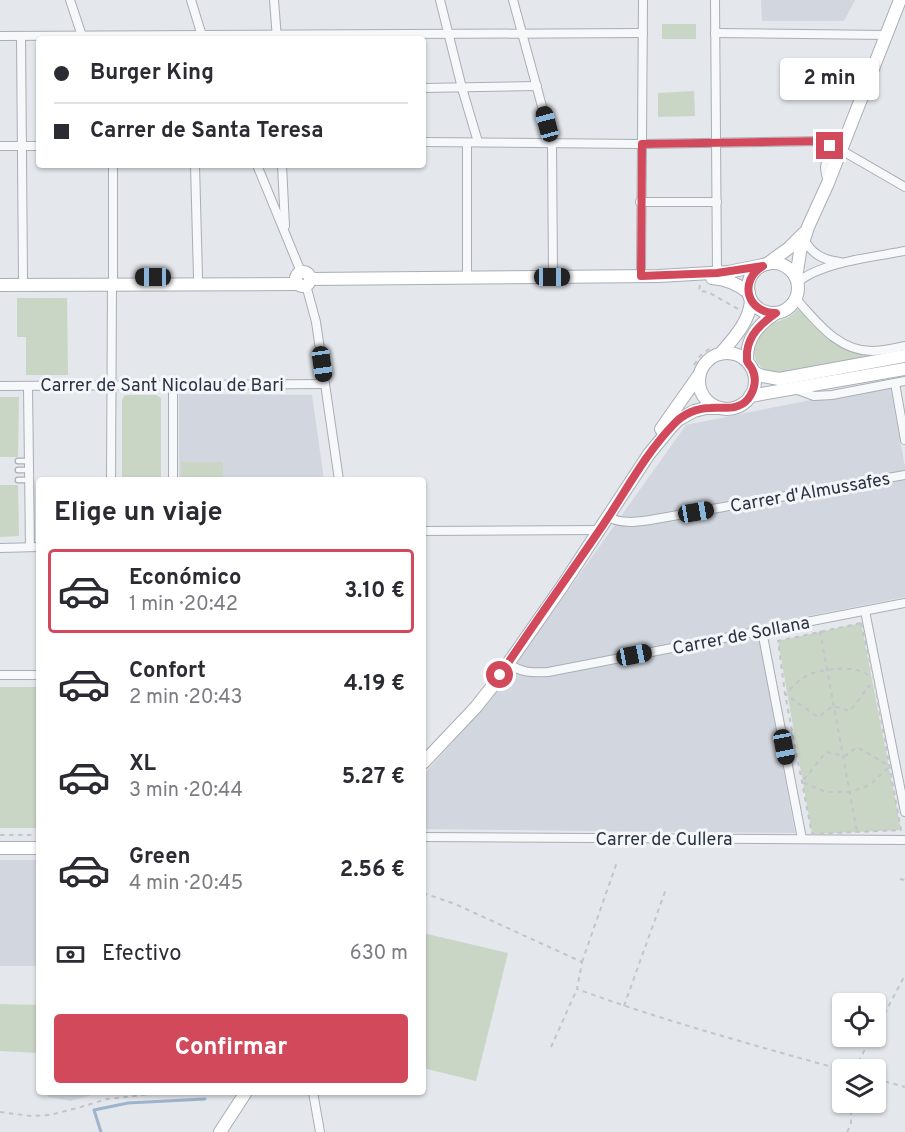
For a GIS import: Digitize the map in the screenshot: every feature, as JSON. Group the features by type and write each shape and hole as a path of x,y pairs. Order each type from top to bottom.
{"street":[{"path":"70,0 82,36"},
{"path":"191,0 203,36"},
{"path":"274,0 277,36"},
{"path":"440,0 477,142"},
{"path":"513,0 552,143 552,277"},
{"path":"641,276 643,0"},
{"path":"715,0 717,273"},
{"path":"900,0 806,233 800,252 796,299 788,309 766,320 754,333 748,345 750,366 755,380 750,396 740,405 727,409 720,408 713,406 703,396 698,382 706,360 721,353 735,353 750,366 762,376 779,379 905,356"},
{"path":"334,36 643,33"},
{"path":"715,33 886,35"},
{"path":"0,36 36,36"},
{"path":"21,36 23,278"},
{"path":"426,88 537,86"},
{"path":"426,142 642,144 822,141 830,146 831,151 825,166 828,183"},
{"path":"467,142 467,277"},
{"path":"0,146 36,146"},
{"path":"841,150 905,187"},
{"path":"111,477 113,168"},
{"path":"195,168 198,277"},
{"path":"258,168 285,233 316,322 339,477"},
{"path":"282,168 285,233"},
{"path":"640,202 717,202"},
{"path":"806,233 812,252 828,260 846,262"},
{"path":"721,353 747,318 750,309 748,287 751,277 758,268 789,248 806,233"},
{"path":"797,280 846,262 905,251"},
{"path":"659,276 717,273 775,263 786,266 797,280"},
{"path":"0,278 112,281 659,276 723,279 735,283 750,296 759,309 776,313"},
{"path":"0,285 198,277 302,279"},
{"path":"796,299 836,340 855,349 871,351 905,346"},
{"path":"750,396 905,369"},
{"path":"649,454 654,440 699,375"},
{"path":"794,389 814,396 832,395 905,381"},
{"path":"894,383 905,440"},
{"name":"Carrer de Sant Nicolau de Bari","path":"0,386 324,384"},
{"path":"173,385 174,477"},
{"path":"0,548 35,547 29,470 28,386"},
{"path":"426,760 491,688 649,454 672,426 686,415 702,408 720,408"},
{"name":"Carrer d'Almussafes","path":"608,517 626,522 650,520 905,475"},
{"path":"426,531 599,530"},
{"name":"Carrer de Sollana","path":"508,663 514,668 532,673 548,672 905,603"},
{"path":"865,611 893,768 905,812"},
{"path":"762,631 802,839"},
{"path":"0,675 36,675"},
{"name":"Carrer de Cullera","path":"426,837 905,840"},
{"path":"0,848 36,848"},
{"path":"220,1132 244,1095"},
{"path":"314,1095 320,1132"}],"lane":[{"path":"18,461 29,470"},
{"path":"18,470 29,470"},
{"path":"18,480 29,470"}],"path":[{"path":"818,620 857,832"},
{"path":"861,623 876,678 893,768 901,830 812,834 785,694 778,641 861,623"},
{"path":"785,694 794,684 808,675 827,670 851,669 876,678"},
{"path":"785,694 818,717 832,706 850,711 876,678"},
{"path":"802,782 826,752 845,756 856,747 893,768"},
{"path":"802,782 826,792 850,792 870,784 893,768"},
{"path":"0,835 36,835"},
{"path":"551,1047 577,989 582,962 617,862"},
{"path":"900,879 905,880"},
{"path":"624,1006 666,889"},
{"path":"426,894 455,904 582,962"},
{"path":"886,1011 905,976"},
{"path":"577,989 715,1035 832,1067"},
{"path":"886,1082 905,1087"},
{"path":"0,1112 31,1116 50,1115 106,1099 142,1095"},
{"path":"847,1132 851,1125 851,1113"}],"shaded area":[{"path":"761,0 855,0 844,21 762,21"},
{"path":"890,384 905,467 905,597 757,626 795,833 426,829 426,772 487,704 686,425"},
{"path":"179,394 312,395 324,477 179,477"},
{"path":"0,860 36,860 36,966 0,966"},
{"path":"48,1095 92,1095 71,1101 48,1097"}],"green space":[{"path":"662,24 696,24 696,39 662,39"},
{"path":"694,91 695,116 658,117 658,93"},
{"path":"17,298 67,298 68,375 26,375 26,337 17,337"},
{"path":"798,309 838,345 852,352 874,357 783,373 766,370 758,363 754,354 759,336 767,326 788,317"},
{"path":"156,395 161,398 161,477 122,477 122,400 124,396"},
{"path":"0,397 19,397 18,457 0,457"},
{"path":"181,462 223,462 223,477 181,477"},
{"path":"0,485 18,485 19,536 0,537"},
{"path":"861,623 901,830 812,834 778,641"},
{"path":"0,687 36,687 36,828 0,828"},
{"path":"426,934 508,953 476,1081 426,1069"},
{"path":"0,1004 36,1005 36,1053 0,1051"}],"waterway":[{"path":"101,1132 94,1110 128,1103 205,1099"}],"route":[{"path":"500,675 563,585 649,454 672,426 694,411 711,407 734,408 750,396 755,380 754,372 747,361 748,345 757,328 776,313 764,312 751,300 749,282 754,272 763,266 717,273 641,276 642,144 822,141 830,146"}]}
